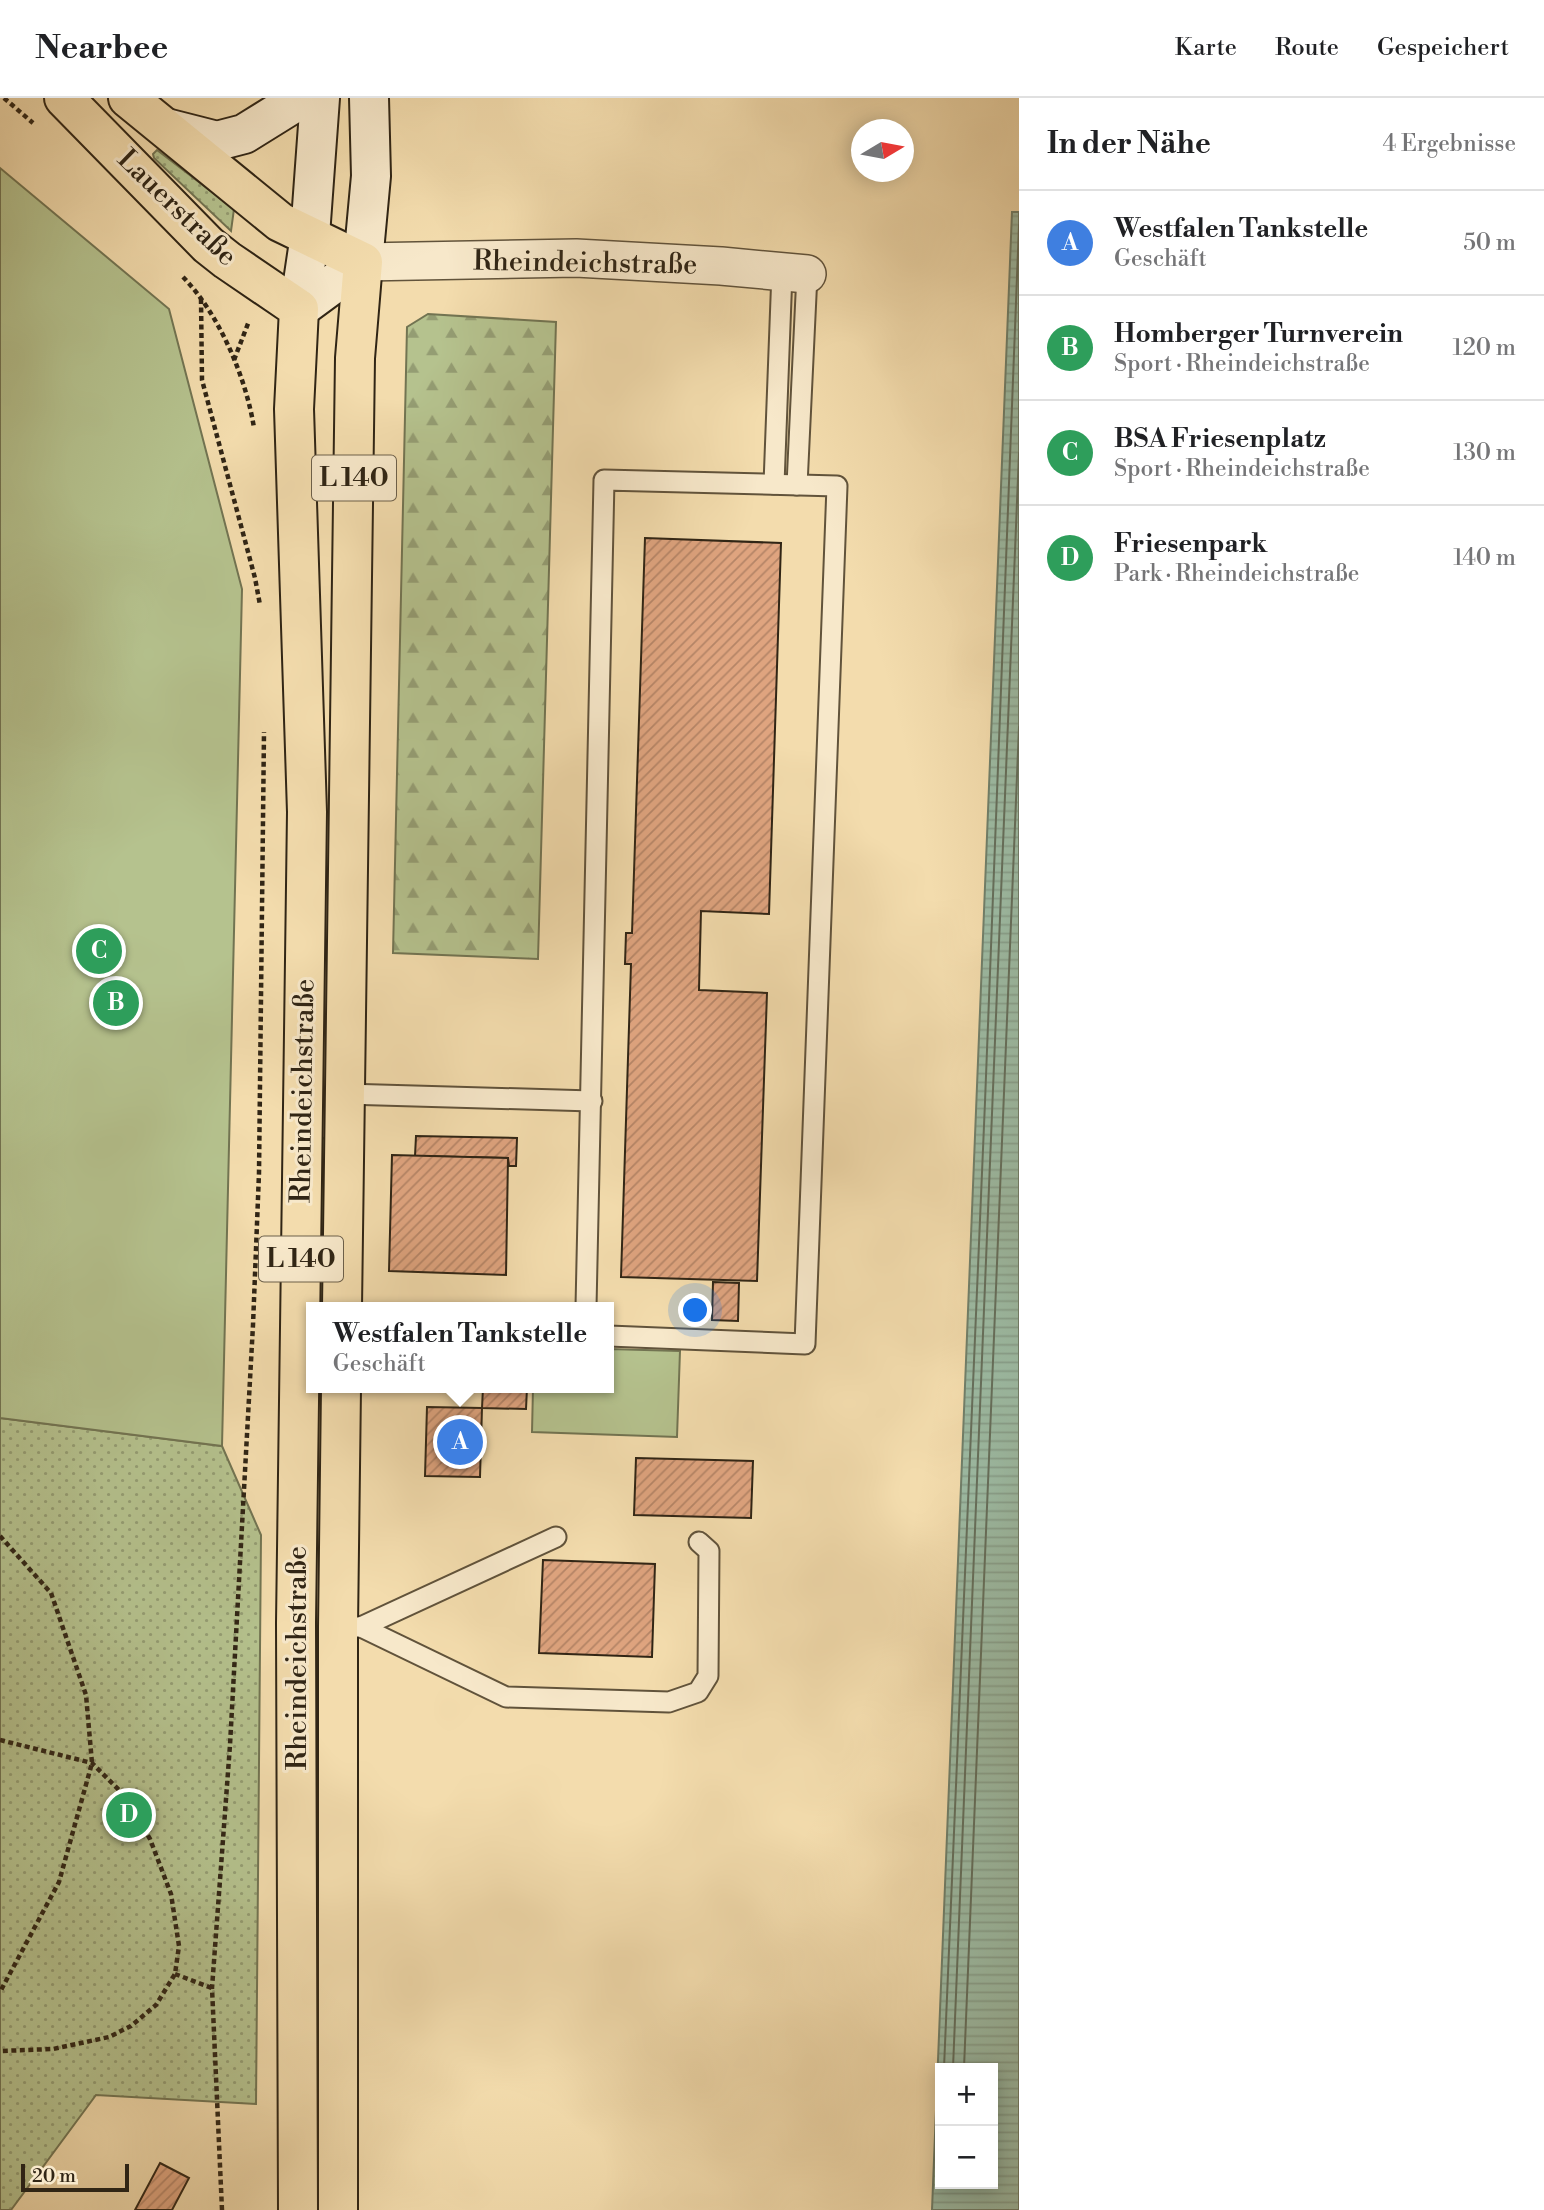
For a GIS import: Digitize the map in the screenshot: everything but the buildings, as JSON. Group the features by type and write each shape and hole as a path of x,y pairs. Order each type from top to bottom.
{"main road":[{"name":"Lauerstraße","path":"64,98 208,245 299,309"},
{"name":"Lauerstraße","path":"128,98 280,222 310,235"},
{"path":"166,128 217,141 244,134 302,98"},
{"name":"Rheindeichstraße","path":"298,2210 296,1623 307,812 294,409 299,309 310,235 320,98"},
{"name":"Rheindeichstraße","path":"342,1302 355,358 371,176 369,98"},
{"name":"Rheindeichstraße","path":"310,235 363,262"},
{"path":"299,309 363,262"},
{"name":"Rheindeichstraße","path":"338,2210 350,1627 341,1393"}],"street":[{"name":"Rheindeichstraße","path":"363,262 576,258 794,273"}],"lane":[{"path":"774,484 794,273"},
{"path":"794,273 797,485"},
{"path":"586,1302 604,480 837,486 805,1344 614,1336"},
{"path":"345,1094 592,1101"},
{"path":"350,1627 555,1537"},
{"path":"350,1627 506,1697 668,1702 698,1692 708,1676 709,1551 699,1542"}],"path":[{"path":"4,98 42,132"},
{"path":"182,276 201,295 234,360 252,413 256,438"},
{"path":"201,295 202,380 256,578 261,613"},
{"path":"222,2210 212,1988 230,1745 254,1298 264,719"},
{"path":"0,1536 51,1593 86,1695 92,1763 59,1882 0,1993"},
{"path":"0,1740 92,1763 123,1794 150,1839 171,1894 178,1946 175,1974 156,2004 131,2026 109,2037 53,2049 0,2051"},
{"path":"175,1974 212,1988"}],"green space":[{"path":"157,150 234,209 231,231 154,158 153,154"},
{"path":"0,168 169,309 242,589 222,1446 0,1418"},
{"path":"428,314 556,322 538,959 393,953 407,327"},
{"path":"322,1137 326,1140 323,1302 316,1302"},
{"path":"614,1349 680,1351 677,1437 532,1432 533,1393 614,1393"},
{"path":"0,1418 222,1446 261,1535 256,2104 96,2095 11,2210 0,2210"}],"water":[{"path":"1012,212 1019,212 1019,2210 932,2210 935,2135 935,2189 998,2189 998,2063 938,2063"}],"place":[{"name":"BSA Friesenplatz","path":"99,951"},
{"name":"Homberger Turnverein","path":"116,1003"},
{"name":"Westfalen Tankstelle","path":"460,1442"},
{"name":"Friesenpark","path":"129,1815"}]}
